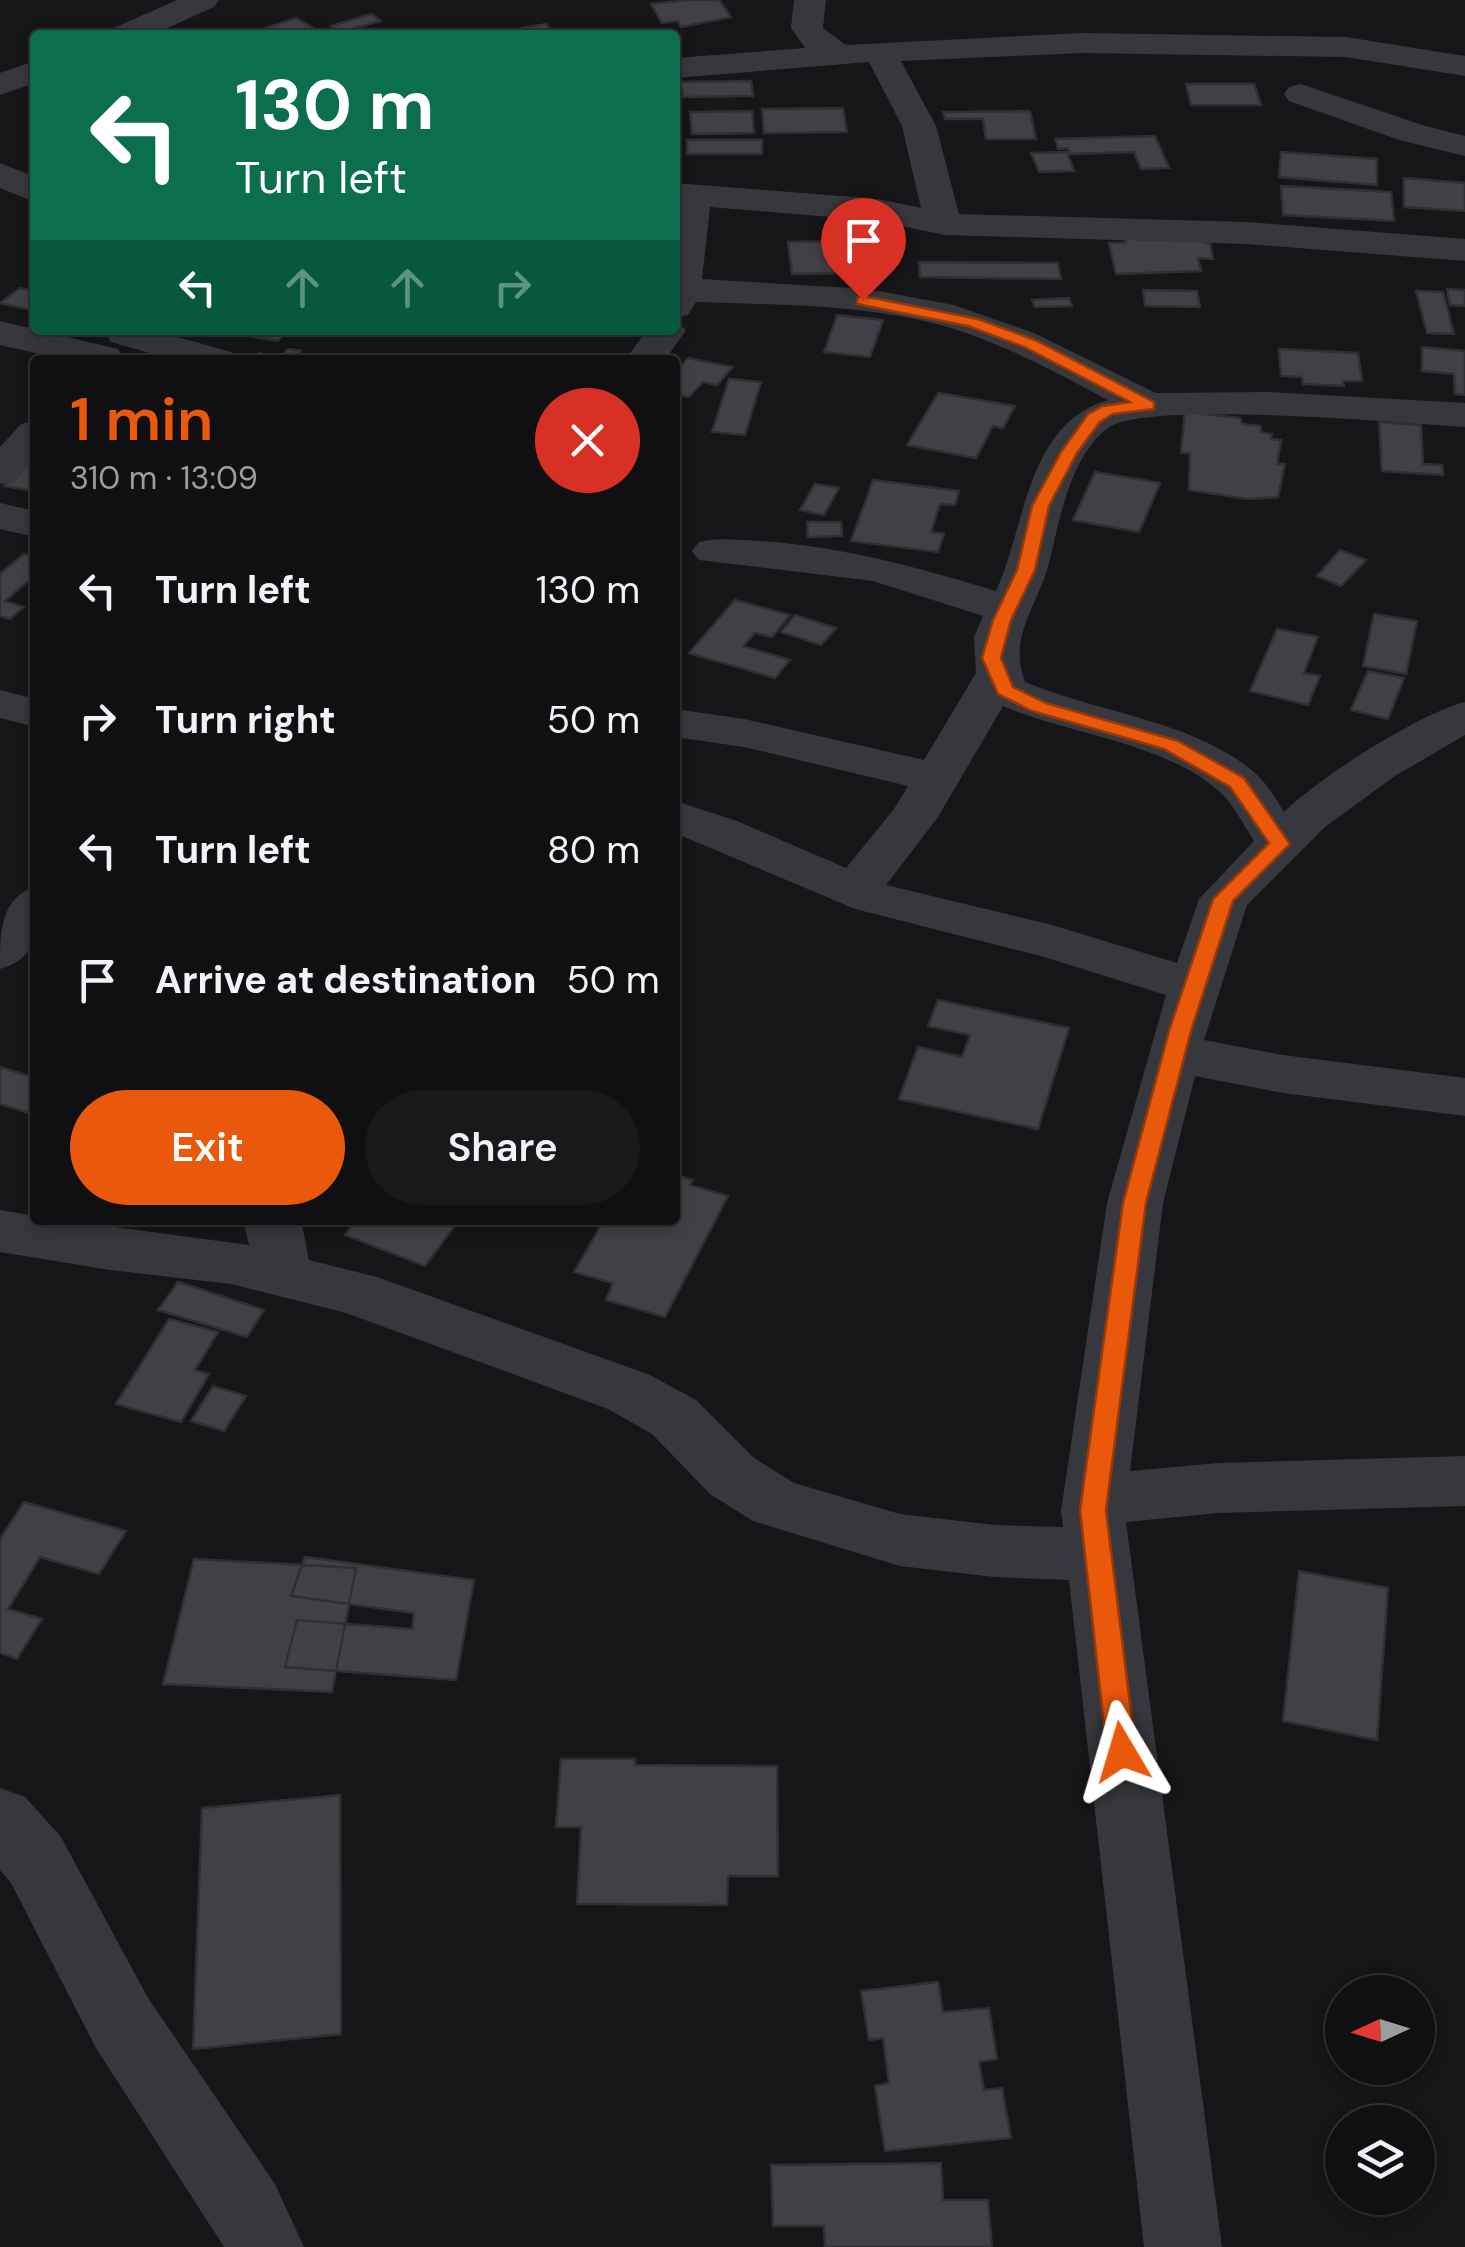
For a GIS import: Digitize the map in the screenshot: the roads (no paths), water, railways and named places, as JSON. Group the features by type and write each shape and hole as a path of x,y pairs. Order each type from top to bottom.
{"street":[{"path":"136,30 202,0"},
{"path":"810,0 804,20 806,32 815,43 840,54"},
{"path":"680,68 840,54 1082,43 1346,47 1465,66"},
{"path":"878,52 898,80 922,136 935,201 945,224"},
{"path":"0,85 30,73"},
{"path":"1301,94 1465,146"},
{"path":"0,174 30,189"},
{"path":"680,264 684,195 878,210 945,224 1247,233 1465,250"},
{"path":"680,299 835,298 938,314 1030,344 1148,405"},
{"path":"0,333 183,355"},
{"path":"1280,844 1237,782 1171,745 1039,707 1005,690 991,658 1007,609 1026,570 1041,506 1069,452 1094,418 1109,410 1191,404 1465,414"},
{"path":"0,472 30,439"},
{"path":"0,516 30,523"},
{"path":"714,551 879,570 1007,609"},
{"path":"855,890 914,818 998,674"},
{"path":"0,704 30,713"},
{"path":"1183,2247 1097,1527 1134,1203 1174,1053 1224,899 1308,816 1378,766 1465,716"},
{"path":"680,724 744,733 937,778"},
{"path":"680,818 855,890 1195,986"},
{"path":"0,952 30,910"},
{"path":"1174,1053 1283,1074 1465,1097"},
{"path":"0,1230 110,1249 231,1262 278,1248 356,1293 629,1392 674,1417 732,1476 775,1504 900,1540 994,1552 1097,1527 1218,1488 1465,1481"},
{"path":"0,1819 36,1860 122,2023 248,2210 266,2247"}]}
